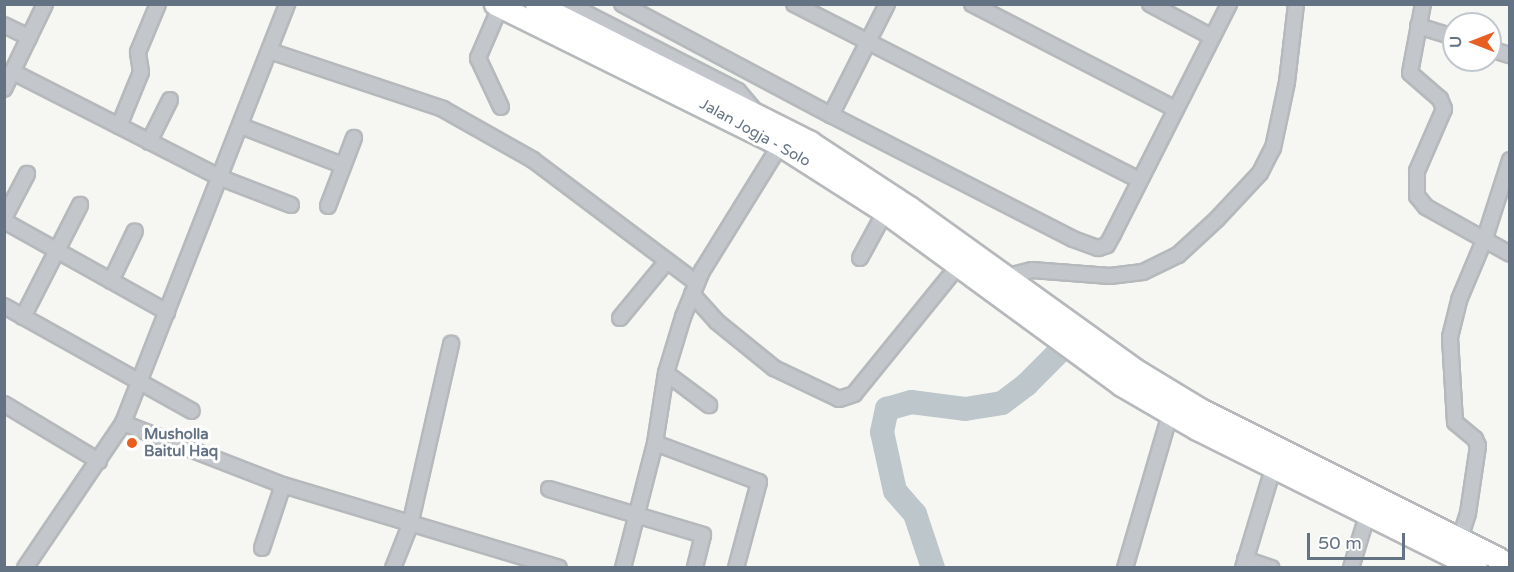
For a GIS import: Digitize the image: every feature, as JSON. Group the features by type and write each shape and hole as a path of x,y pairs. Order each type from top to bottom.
{"highway":[{"name":"Jalan Jogja - Solo","path":"536,4 810,142 1003,285"},
{"name":"Jalan Jogja - Solo","path":"498,6 780,145 885,212 958,266 1003,285"},
{"path":"1003,285 1121,385 1170,414 1274,465 1370,505 1460,538 1509,564"},
{"path":"1003,285 1200,409 1370,505 1472,566"}],"street":[{"path":"4,89 45,4"},
{"path":"119,126 141,72 138,52 158,4"},
{"path":"25,567 123,423 221,178 287,4"},
{"path":"568,4 738,91 758,115"},
{"path":"622,4 831,115 1073,239 1098,248 1107,245 1229,4"},
{"path":"794,4 1139,180"},
{"path":"831,115 887,4"},
{"path":"972,4 1175,109"},
{"path":"1150,4 1212,37"},
{"path":"1003,285 1032,270 1110,276 1143,272 1178,255 1217,219 1260,173 1276,141 1296,4"},
{"path":"1423,4 1410,73 1440,99 1444,109 1417,171 1417,196 1426,207 1485,238 1509,254"},
{"path":"498,6 478,58 501,107"},
{"path":"4,25 29,37"},
{"path":"1418,26 1442,33"},
{"path":"270,51 444,110 533,160 667,261 695,288 716,321 774,368 839,399 854,394 958,266"},
{"path":"13,72 221,178 291,205"},
{"path":"149,142 170,100"},
{"path":"241,126 342,165"},
{"path":"328,206 354,138"},
{"path":"623,567 655,443 666,373 695,288 780,145"},
{"path":"1460,538 1468,513 1478,446 1475,439 1455,422 1450,338 1459,300 1485,238 1509,160"},
{"path":"27,174 4,219 167,312"},
{"path":"23,317 55,250 80,205"},
{"path":"860,258 885,212"},
{"path":"111,281 135,231"},
{"path":"620,318 667,261"},
{"path":"4,306 192,411"},
{"path":"393,567 410,525 451,344"},
{"path":"666,373 709,405"},
{"path":"4,404 99,461"},
{"path":"1125,567 1170,414"},
{"path":"123,423 283,485 410,525 508,561 559,567"},
{"path":"655,443 759,483 736,567"},
{"path":"1271,567 1244,563 1274,465"},
{"path":"262,548 283,485"},
{"path":"549,489 703,535 695,567"},
{"path":"1351,567 1370,505"}],"waterway":[{"path":"933,568 915,514 895,491 882,432 887,409 911,402 965,409 1002,403 1027,384 1078,333"}],"place":[{"name":"Musholla Baitul Haq","path":"132,443"}]}
